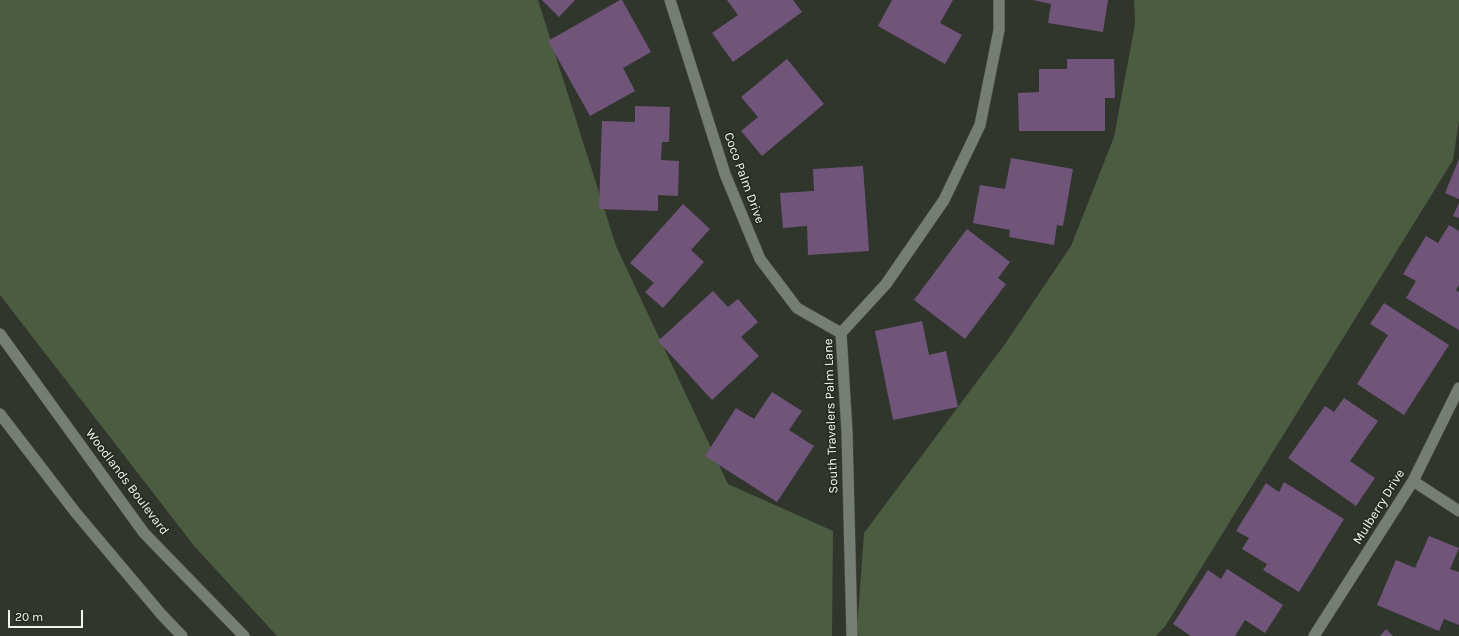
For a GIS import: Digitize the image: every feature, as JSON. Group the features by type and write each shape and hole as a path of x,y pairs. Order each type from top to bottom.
{"street":[{"name":"Coco Palm Drive","path":"670,0 725,174 760,259 797,308 841,333"},
{"name":"South Travelers Palm Lane","path":"852,636 847,432 841,333 886,284 944,200 980,125 999,30 999,0"},
{"name":"Woodlands Boulevard","path":"0,334 144,533 244,636"},
{"name":"Mulberry Drive","path":"1314,636 1413,481 1459,388"},
{"path":"0,414 76,513 161,614 182,636"},
{"path":"1413,481 1459,511"}],"green space":[{"path":"0,0 538,0 616,246 728,484 833,531 832,636 277,636 195,547 0,295"},
{"path":"1134,0 1459,0 1459,121 1453,160 1166,625 1156,636 859,636 857,631 864,533 1005,344 1071,246 1114,137 1135,24"}],"building":[{"path":"542,0 575,0 559,17"},
{"path":"622,0 651,52 623,68 635,91 590,116 548,41"},
{"path":"727,0 793,0 802,12 733,62 712,33 738,15"},
{"path":"892,0 953,0 940,23 962,35 945,64 878,26"},
{"path":"1033,0 1108,0 1103,32 1048,23 1051,4"},
{"path":"787,59 824,104 762,156 741,131 758,117 741,97"},
{"path":"1067,59 1114,59 1115,98 1105,98 1105,131 1019,131 1018,93 1039,92 1039,69 1067,69"},
{"path":"635,106 670,107 669,142 662,142 661,160 679,161 678,196 658,195 658,211 599,209 602,121 635,122"},
{"path":"1011,158 1073,169 1063,226 1057,225 1054,245 1009,237 1010,230 973,223 980,185 1005,189"},
{"path":"1459,159 1459,199 1445,193"},
{"path":"863,166 869,251 808,255 807,226 783,228 780,193 814,191 813,169"},
{"path":"1459,203 1459,218 1453,216"},
{"path":"683,204 710,229 691,250 704,262 663,308 645,292 654,283 630,263"},
{"path":"1449,225 1459,231 1459,285 1456,290 1459,292 1459,330 1406,298 1416,281 1403,274 1426,236 1438,243"},
{"path":"967,229 1010,262 998,278 1006,284 965,339 914,300"},
{"path":"713,291 728,307 738,299 758,322 741,337 759,356 712,400 658,341"},
{"path":"1384,303 1449,345 1404,415 1357,384 1388,335 1370,324"},
{"path":"922,321 929,355 946,351 958,407 893,420 875,331"},
{"path":"772,392 802,411 789,430 814,446 777,502 705,456 736,408 754,419"},
{"path":"1344,398 1378,421 1350,461 1375,478 1356,506 1288,458 1325,406 1334,412"},
{"path":"1284,482 1344,519 1299,592 1263,570 1267,564 1242,549 1249,538 1236,531 1266,483 1279,492"},
{"path":"1429,536 1459,548 1450,569 1459,572 1459,625 1444,619 1439,631 1377,605 1396,560 1415,568"},
{"path":"1227,569 1283,605 1265,633 1245,620 1235,636 1191,636 1173,624 1208,570 1221,579"},
{"path":"1386,629 1393,636 1380,636"}]}
